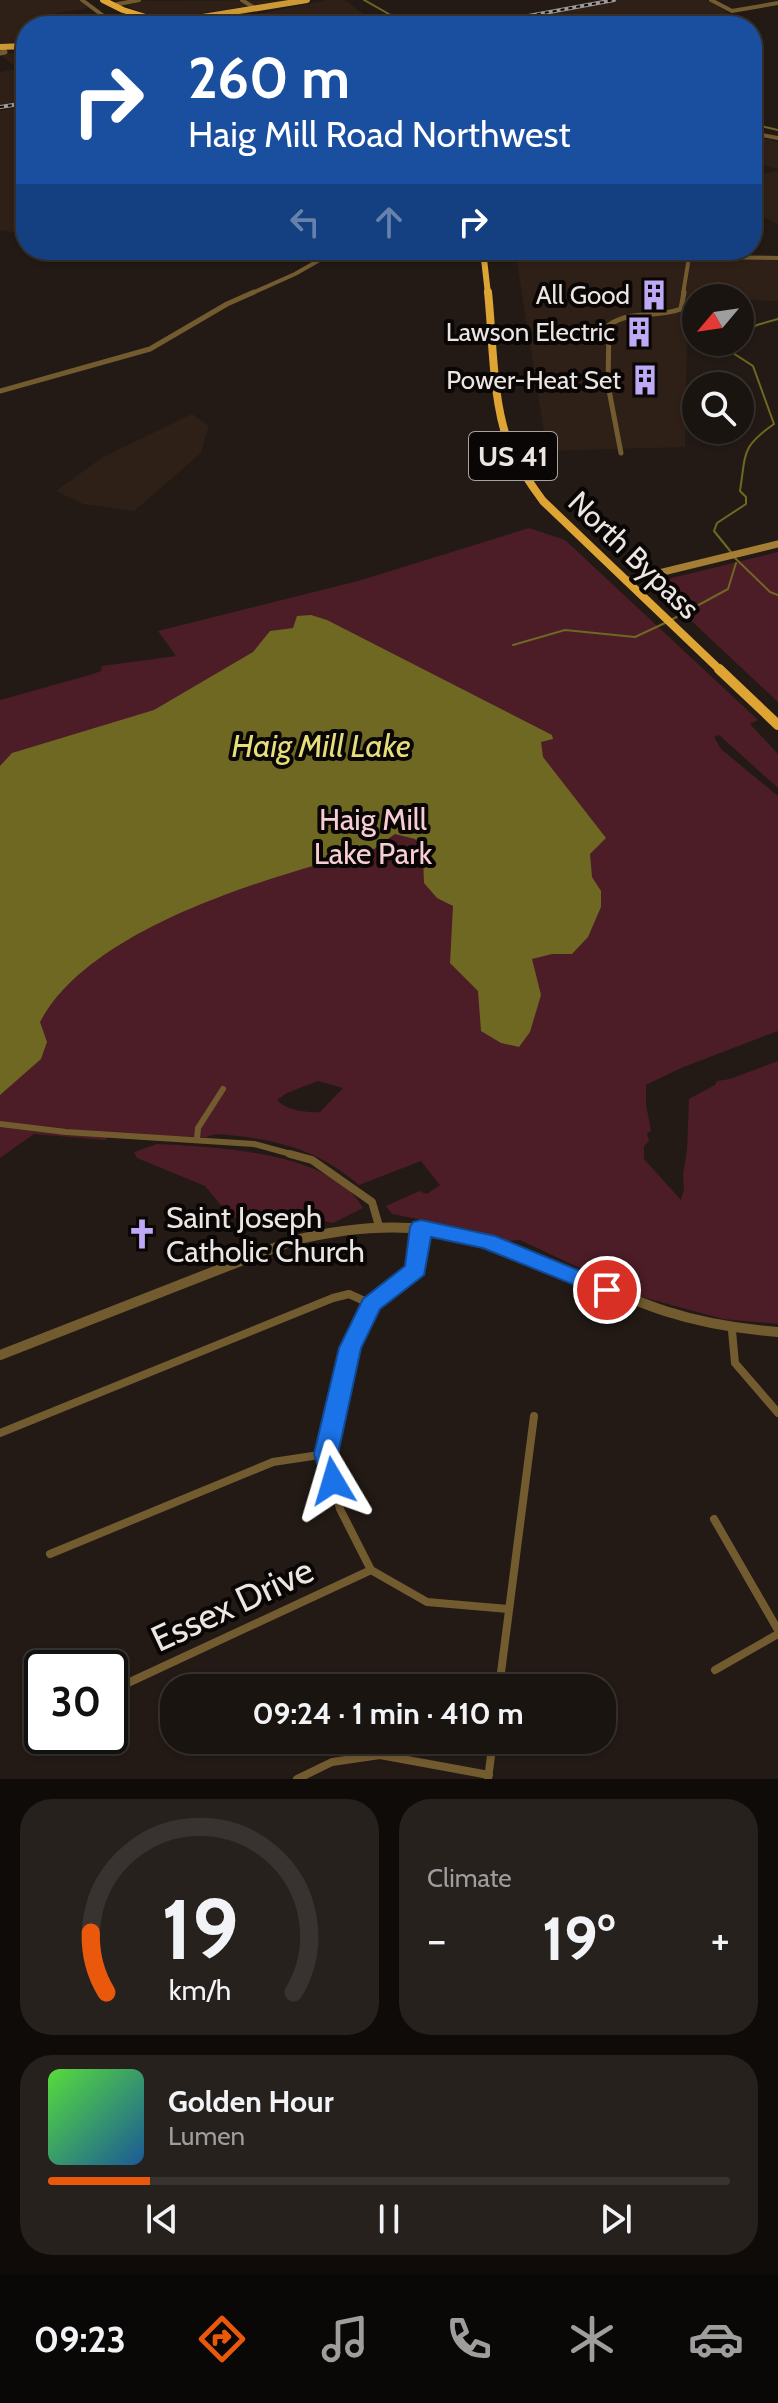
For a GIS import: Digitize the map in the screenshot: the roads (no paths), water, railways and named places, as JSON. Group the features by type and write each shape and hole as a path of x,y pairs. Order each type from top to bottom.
{"highway":[{"path":"103,0 142,16"},
{"name":"North Bypass","path":"484,260 505,439 525,477 543,501 778,725"}],"main road":[{"path":"218,16 307,0"},
{"path":"228,16 256,9"},
{"path":"129,12 136,16"},
{"path":"626,581 778,544"}],"street":[{"path":"82,0 104,16"},
{"path":"113,5 139,0"},
{"path":"242,0 256,9"},
{"path":"711,0 732,11 778,3"},
{"path":"0,391 150,349 227,304 317,260"},
{"path":"621,453 608,385 609,325 621,318 665,315 681,309 689,260"},
{"path":"197,1139 198,1128 223,1089"},
{"path":"0,1124 66,1132 254,1144 312,1160 372,1202 379,1226"},
{"path":"0,1355 292,1241 326,1232 379,1226 421,1227 487,1242 637,1303 732,1331 778,1332"},
{"path":"421,1227 416,1269 371,1304 350,1348 326,1454 340,1509 371,1570 427,1602 508,1609"},
{"path":"0,1433 333,1298 349,1294 371,1304"},
{"path":"732,1331 735,1363 778,1413"},
{"path":"501,1674 534,1416"},
{"path":"50,1554 273,1462 326,1454"},
{"path":"714,1519 778,1632 715,1670"},
{"name":"Essex Drive","path":"128,1683 371,1570"},
{"path":"297,1779 332,1762 380,1755 488,1777 491,1754"}],"water":[{"name":"Haig Mill Lake","path":"311,615 327,620 552,735 553,739 541,742 543,757 606,838 590,854 592,877 601,891 601,907 588,937 572,954 552,954 532,959 541,995 530,1032 519,1047 501,1043 481,1031 478,991 450,963 453,906 437,898 424,883 423,857 427,853 415,839 395,834 374,849 287,874 189,909 142,932 100,958 65,988 40,1022 47,1042 41,1059 0,1095 0,766 12,753 154,710 253,652 270,631 293,628 297,616"}],"waterway":[{"path":"364,0 392,16"},
{"path":"762,126 778,130"},
{"path":"754,327 778,319"},
{"path":"731,552 714,531 717,523 746,504 746,497 740,491 747,452 750,445 774,424 753,366 738,356"},
{"path":"734,557 770,592 778,595"},
{"path":"671,620 728,589 736,563"},
{"path":"513,645 565,630 635,637 665,623"}],"railway":[{"path":"528,16 614,0"},
{"path":"0,107 16,105"}],"place":[{"name":"All Good","path":"654,295"},
{"name":"Lawson Electric","path":"639,332"},
{"name":"Power-Heat Set","path":"645,380"},
{"name":"Saint Joseph Catholic Church","path":"142,1234"}],"park label":[{"name":"Haig Mill Lake Park","path":"373,836"}]}
